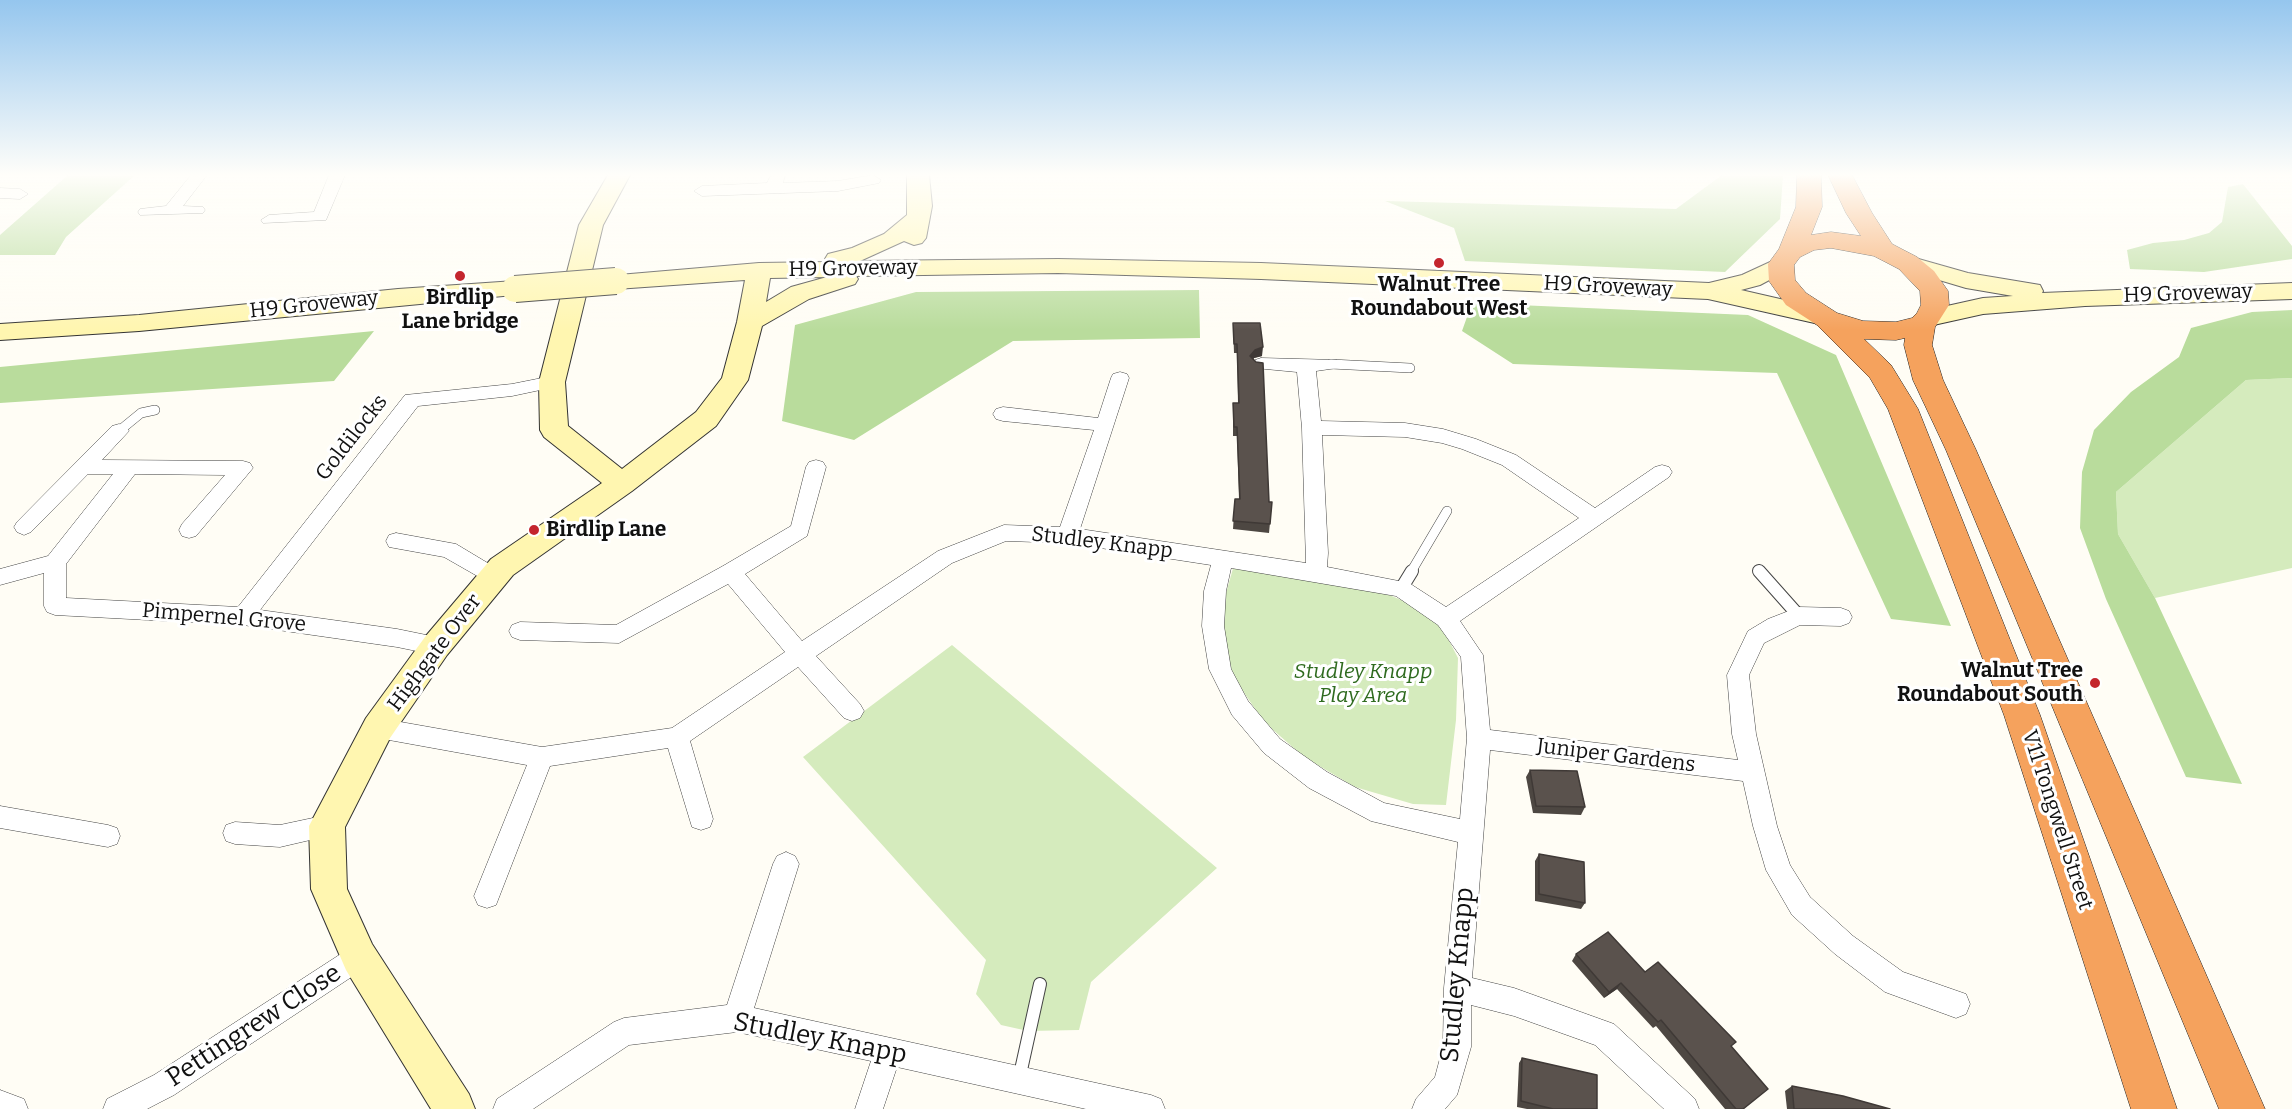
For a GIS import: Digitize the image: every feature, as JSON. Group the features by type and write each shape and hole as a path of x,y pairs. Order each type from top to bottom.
{"highway":[{"path":"1800,227 1786,257 1782,281 1796,299 1823,318 1862,330 1896,331 1926,321"},
{"path":"1869,227 1883,250"},
{"path":"1786,257 1808,243 1831,240 1857,243 1883,250 1908,263 1924,277 1934,291 1935,305 1926,321 1918,345 1928,380 1961,450 2242,1109"},
{"name":"V11 Tongwell Street","path":"1823,318 1881,372 1903,409 2022,715 2154,1109"}],"street":[{"path":"591,227 552,382 554,430 622,484"},
{"path":"790,270 859,254 892,239 907,227"},
{"path":"909,267 916,227"},
{"name":"H9 Groveway","path":"1707,291 1751,280 1786,257"},
{"name":"H9 Groveway","path":"1908,263 1966,280 2085,298"},
{"name":"H9 Groveway","path":"0,332 139,323 398,297 616,281 759,271 909,267 1058,266 1261,271 1707,291 1823,318"},
{"path":"750,322 800,294 880,268"},
{"name":"Highgate Over","path":"454,1109 358,957 329,889 327,826 378,728 436,646 502,567 622,484 706,419 735,380 750,322 759,271"},
{"name":"H9 Groveway","path":"1926,321 1983,306 2085,298 2292,291"},
{"path":"1261,364 1306,366 1331,364"},
{"path":"1306,366 1312,428 1318,553 1316,573"},
{"path":"1068,535 1120,378"},
{"name":"Goldilocks","path":"243,616 412,400 512,390 552,382"},
{"path":"1003,414 1105,425"},
{"path":"1312,428 1404,430 1452,438 1509,460 1595,518"},
{"path":"24,528 119,431"},
{"path":"82,467 243,468 189,530"},
{"path":"0,577 55,562 130,467"},
{"path":"520,631 619,634 731,572 800,530 816,467"},
{"path":"1446,619 1662,472"},
{"name":"Studley Knapp","path":"378,728 542,757 677,737 945,557 1004,533 1068,535 1316,573 1401,589 1419,598 1446,619 1472,656 1479,738 1458,988 1457,1047 1447,1085 1426,1109"},
{"path":"396,541 448,550 493,577"},
{"path":"1223,559 1215,591 1213,626 1220,669 1240,708 1272,747 1318,780 1380,813 1470,833"},
{"name":"Pimpernel Grove","path":"55,562 55,606 243,616 397,638 436,646"},
{"path":"731,572 852,711"},
{"path":"1841,616 1799,616 1776,625 1756,637 1738,675 1744,734 1765,826 1779,870 1801,906 1844,945 1895,984 1956,1004"},
{"path":"677,737 701,819"},
{"name":"Juniper Gardens","path":"1479,738 1753,772"},
{"path":"487,896 542,757"},
{"path":"0,817 108,836"},
{"path":"234,833 280,836 327,826"},
{"path":"737,1018 786,864"},
{"name":"Pettingrew Close","path":"117,1109 164,1085 358,957"},
{"path":"1458,988 1514,1002 1604,1034 1685,1109"},
{"name":"Studley Knapp","path":"507,1109 624,1032 737,1018 1151,1109"},
{"path":"869,1109 889,1050"},
{"path":"0,1104 14,1109"}],"lane":[{"path":"1331,364 1410,368"},
{"path":"119,431 141,413 155,410"},
{"path":"1401,589 1447,511"},
{"path":"1759,571 1799,616"},
{"path":"1019,1080 1040,984"}],"green space":[{"path":"9,227 77,227 66,237 55,255 0,255 0,235"},
{"path":"1451,227 1772,227 1725,272 1465,261 1454,228"},
{"path":"2216,227 2277,227 2292,246 2292,259 2204,272 2130,269 2127,250 2209,233"},
{"path":"1199,290 1200,338 1013,341 854,440 782,421 795,325 916,292"},
{"path":"1472,303 1748,315 1836,355 1951,626 1891,619 1777,373 1513,364 1462,331"},
{"path":"2292,310 2292,378 2246,380 2116,492 2118,534 2155,598 2242,784 2186,777 2106,599 2080,528 2082,472 2094,430 2131,392 2179,357 2191,328 2252,312"},
{"path":"374,331 334,381 0,403 0,367"},
{"path":"2292,378 2292,568 2155,598 2118,534 2116,492 2246,380"},
{"name":"Studley Knapp Play Area","path":"1234,565 1377,590 1416,606 1443,629 1458,658 1456,720 1446,805 1413,804 1355,787 1304,757 1264,722 1234,678 1223,640 1222,607"},
{"path":"952,645 1217,868 1091,982 1079,1030 1028,1031 1001,1025 976,994 986,960 803,757"}],"building":[{"path":"1233,323 1260,323 1263,347 1255,350 1250,356 1256,362 1263,363 1269,502 1272,502 1270,524 1233,521 1235,499 1240,499 1237,427 1234,427 1233,403 1239,403 1237,344 1234,344"},
{"path":"1530,770 1577,771 1585,807 1536,806"},
{"path":"1539,854 1584,862 1585,903 1539,894"},
{"path":"1608,932 1645,972 1658,962 1736,1042 1731,1046 1768,1089 1743,1109 1736,1109 1661,1020 1658,1022 1621,983 1609,992 1576,954"},
{"path":"1522,1058 1597,1075 1597,1109 1553,1109 1521,1101"},
{"path":"1792,1086 1843,1096 1890,1109 1794,1109"}],"place":[{"name":"Walnut Tree Roundabout West","path":"1439,263"},
{"name":"Birdlip Lane bridge","path":"460,276"},
{"name":"Birdlip Lane","path":"534,530"},
{"name":"Walnut Tree Roundabout South","path":"2095,683"}]}
